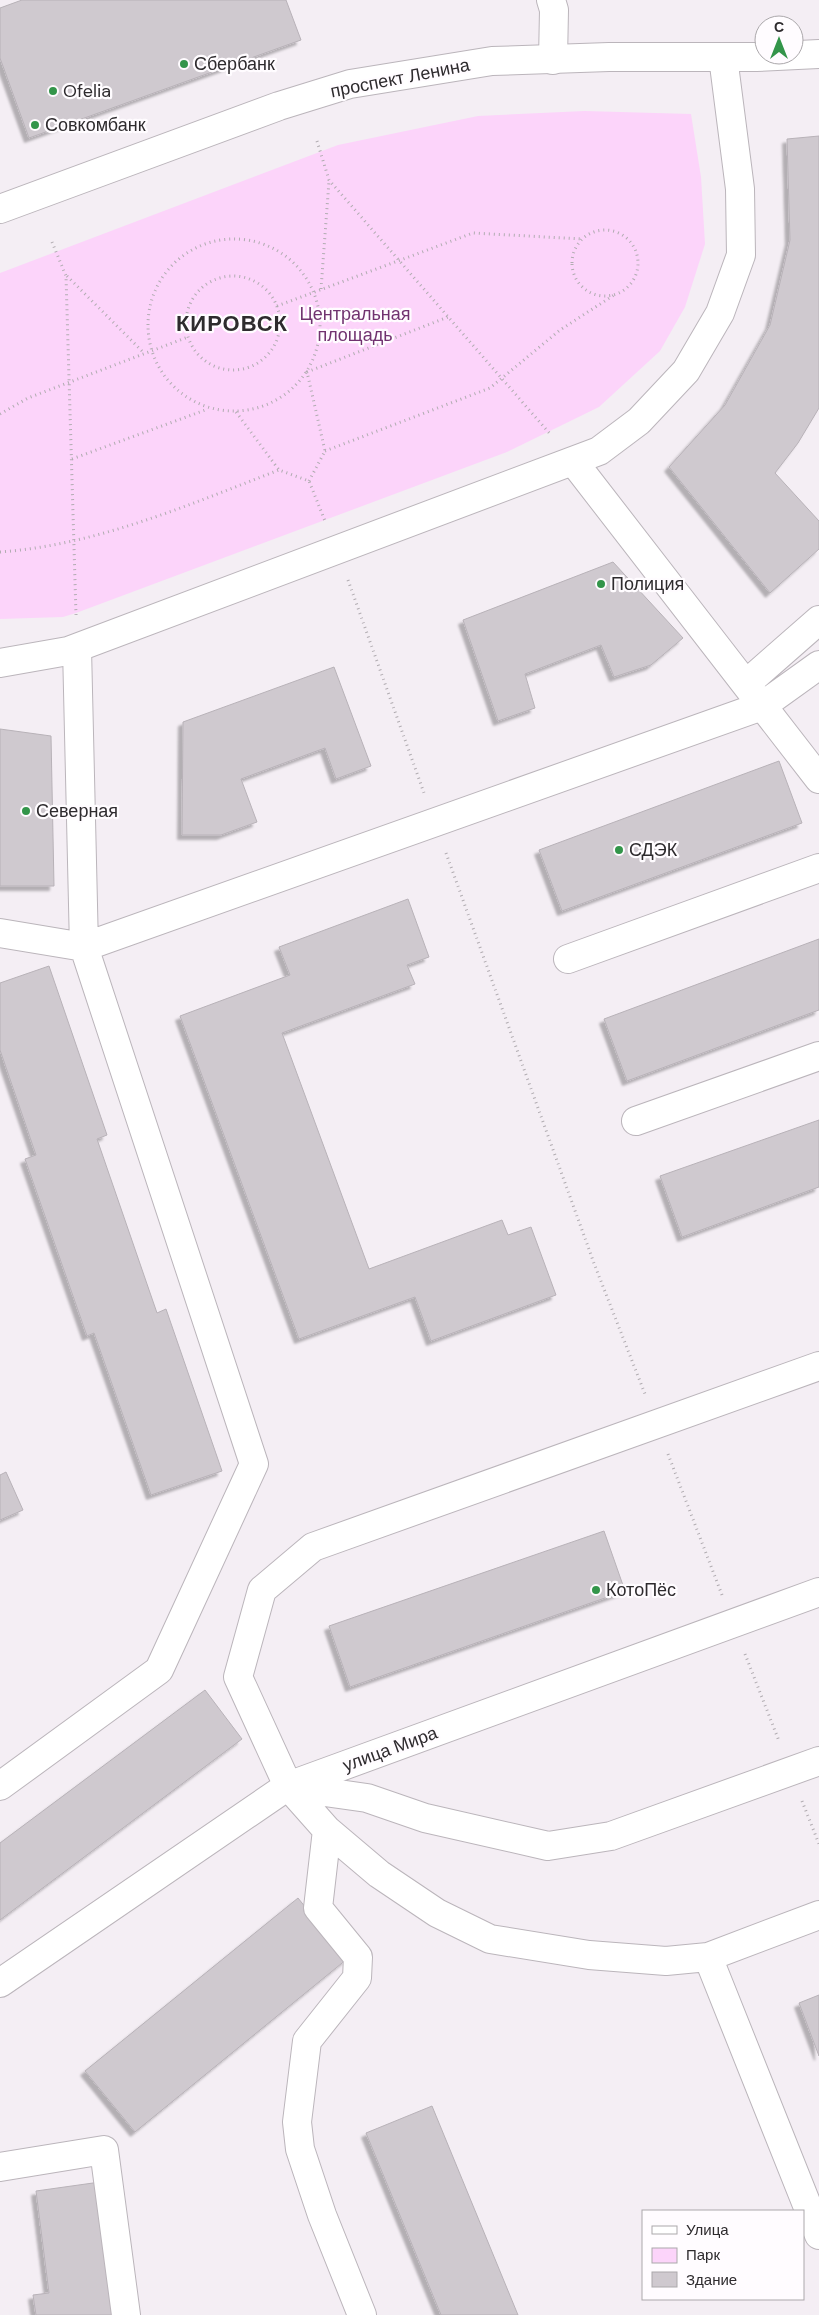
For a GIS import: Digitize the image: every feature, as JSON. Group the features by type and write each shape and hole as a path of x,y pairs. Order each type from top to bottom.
{"street":[{"path":"551,0 554,10 553,60"},
{"name":"проспект Ленина","path":"0,209 279,106 350,84 492,61 723,58 819,54"},
{"path":"0,663 77,648 573,461 599,451 639,421 686,371 720,313 741,255 740,189 723,58"},
{"path":"573,461 819,779"},
{"path":"746,684 819,620"},
{"path":"0,1786 159,1670 254,1464 84,947 77,648"},
{"path":"0,933 84,947 762,706 819,664"},
{"path":"568,959 819,868"},
{"path":"636,1121 819,1056"},
{"path":"819,1366 313,1546 262,1590 238,1677 288,1786 327,1830 379,1874 437,1914 490,1939 589,1955 666,1961 708,1957 819,1915"},
{"name":"улица Мира","path":"0,1983 288,1786 819,1592"},
{"path":"288,1786 367,1798 425,1818 548,1846 611,1836 819,1761"},
{"path":"327,1830 318,1908 358,1957 357,1978 307,2040 297,2122 300,2149 322,2215 362,2315"},
{"path":"708,1957 819,2235"},
{"path":"0,2167 104,2150 126,2315"}],"path":[{"path":"317,141 329,180 321,289"},
{"path":"329,180 549,432"},
{"path":"277,306 473,233 582,238 602,230 623,235 631,242 636,252 638,262 637,273 632,283 560,330 490,388 325,451"},
{"path":"582,238 572,258 572,269 576,280 592,294 614,295"},
{"path":"218,239 248,239 276,249 299,267 314,291 321,319 318,347 307,372 288,394 264,407 236,412 208,408 183,396 164,376 151,351 147,322 153,293 168,268 191,249 218,239"},
{"path":"52,242 66,276 76,613"},
{"path":"66,276 144,354"},
{"path":"225,276 241,276 256,281 269,291 277,306 280,320 279,335 272,349 262,360 249,367 234,370 219,368 206,362 195,351 188,337 186,321 189,306 197,291 210,281 225,276"},
{"path":"307,372 448,317"},
{"path":"0,414 28,398 188,337"},
{"path":"307,372 325,451 309,481"},
{"path":"72,459 208,408"},
{"path":"236,412 278,470 309,481 336,550 595,1266 819,1844"},
{"path":"0,552 91,538 171,511 278,470"}],"green space":[{"name":"Центральная площадь","path":"585,111 691,114 701,177 705,244 685,307 660,351 599,407 507,452 76,613 63,617 0,619 0,273 338,145 478,116"}],"building":[{"path":"22,0 286,0 301,40 29,138 0,58 0,8"},
{"path":"819,136 819,408 798,443 775,473 819,521 819,549 770,593 669,467 725,405 770,325 790,240 787,139"},
{"path":"613,562 683,638 651,665 614,677 601,645 525,674 535,708 498,721 463,620"},
{"path":"334,667 371,766 336,779 325,748 241,779 257,822 221,835 182,835 183,722"},
{"name":"Северная","path":"0,729 51,736 54,886 0,886"},
{"path":"779,761 802,823 562,911 539,850"},
{"path":"408,899 429,957 407,965 415,984 282,1033 369,1269 502,1220 508,1235 531,1227 556,1295 431,1341 415,1297 299,1339 180,1016 290,975 279,947"},
{"path":"819,939 819,1010 627,1081 604,1019"},
{"path":"49,966 107,1135 97,1139 157,1313 166,1309 222,1471 151,1495 94,1333 87,1336 25,1159 36,1155 0,1050 0,983"},
{"path":"819,1120 819,1187 682,1237 660,1176"},
{"path":"6,1472 23,1510 0,1520 0,1475"},
{"path":"604,1531 625,1591 350,1687 329,1626"},
{"path":"205,1690 242,1739 0,1920 0,1843"},
{"path":"298,1898 347,1959 135,2132 85,2071"},
{"path":"819,1995 819,2056 799,2003"},
{"path":"432,2106 518,2315 441,2315 366,2133"},
{"path":"100,2182 118,2315 36,2315 33,2295 49,2293 36,2191"}],"place":[{"name":"Сбербанк","path":"184,64"},
{"name":"Ofelia","path":"53,91"},
{"name":"Совкомбанк","path":"35,125"},
{"name":"Полиция","path":"601,584"},
{"name":"Северная","path":"26,811"},
{"name":"СДЭК","path":"619,850"},
{"name":"КотоПёс","path":"596,1590"}],"district":[{"name":"КИРОВСК","path":"232,323"}]}
